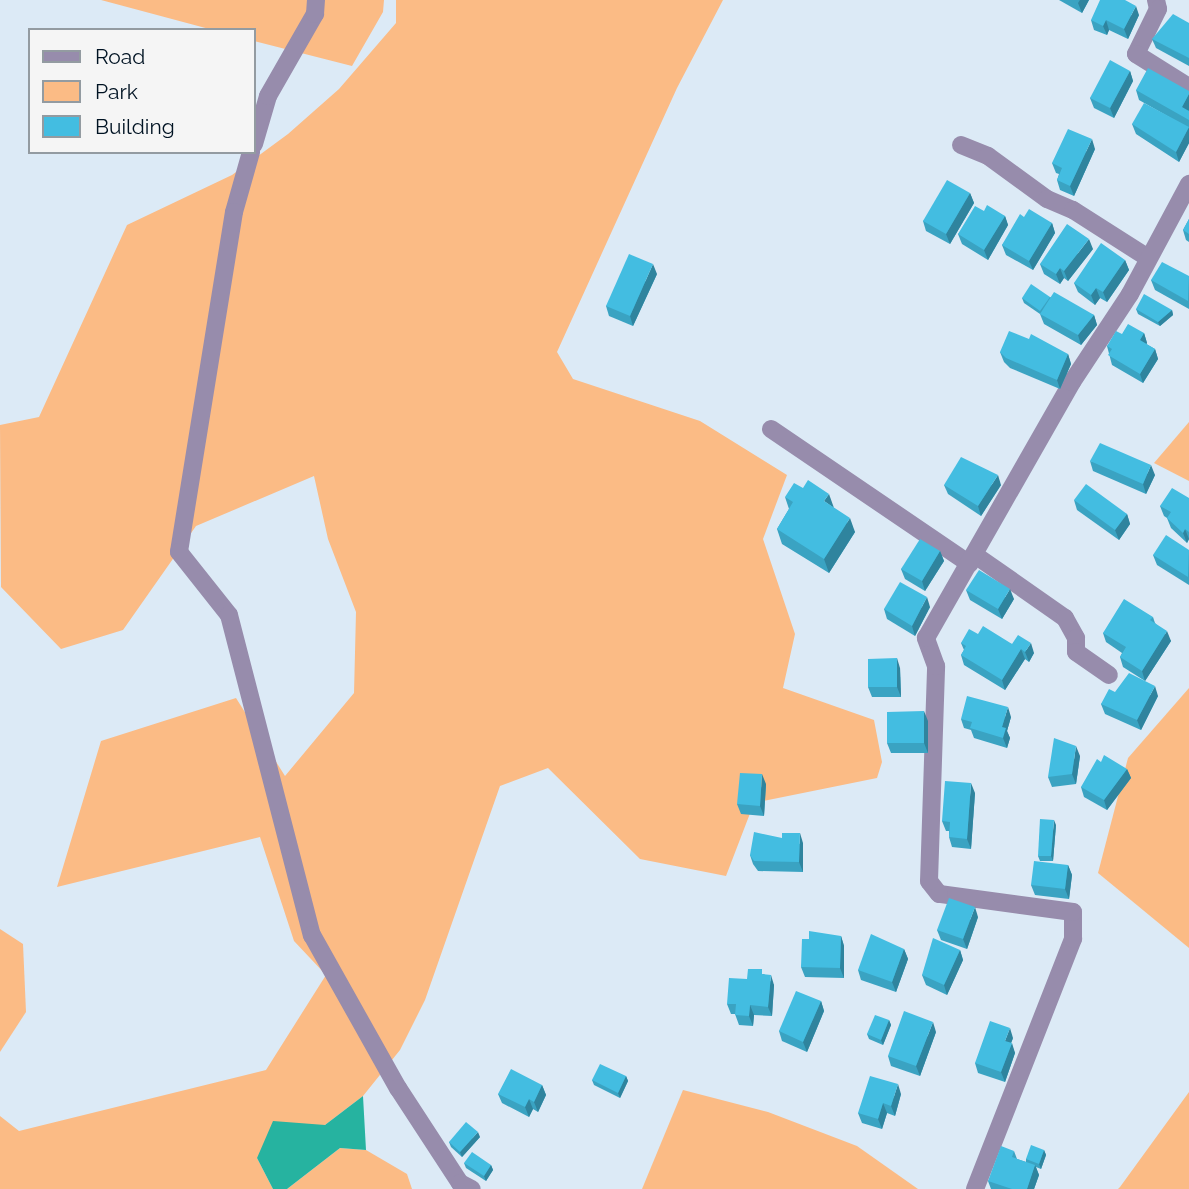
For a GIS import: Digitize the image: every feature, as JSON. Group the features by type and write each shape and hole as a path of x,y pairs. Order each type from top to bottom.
{"street":[{"path":"256,137 268,96 315,14 316,0"},
{"path":"1156,0 1158,9 1136,54 1189,87"},
{"path":"961,145 988,156 1047,200 1073,210 1148,258"},
{"path":"250,154 234,212 178,552 229,615 312,935 398,1088 460,1183 472,1189"},
{"path":"975,1189 1073,939 1073,912 939,894 929,881 936,666 926,638 1189,184"},
{"path":"771,429 1065,618 1076,638 1076,652 1110,675"}],"green space":[{"path":"101,0 384,0 383,12 352,66 256,42 256,28 206,28"},
{"path":"396,0 723,0 677,88 557,352 573,379 700,421 787,475 763,539 795,634 783,688 874,720 882,762 877,778 754,803 726,876 640,859 548,768 500,786 425,1000 400,1050 363,1096 325,1125 257,1158 273,1189 0,1189 0,1116 19,1131 266,1070 326,975 294,941 260,837 57,887 101,741 236,698 285,776 354,693 356,612 328,539 314,476 196,526 123,630 61,649 1,587 0,425 39,417 127,225 232,175 288,134 339,89 396,23"},
{"path":"1189,422 1189,481 1154,463"},
{"path":"1189,688 1189,948 1098,873 1128,758"},
{"path":"0,929 23,944 26,1012 0,1052"},
{"path":"683,1090 768,1112 857,1146 918,1189 642,1189"},
{"path":"1189,1092 1189,1189 1118,1189 1120,1187"},
{"path":"340,1148 366,1150 407,1174 412,1189 287,1189"}],"shaded area":[{"path":"363,1096 366,1150 340,1148 287,1189 273,1189 257,1158 273,1121 325,1125"}],"building":[{"path":"1100,0 1125,0 1136,6 1124,29 1106,20 1103,26 1091,20"},
{"path":"1173,14 1189,23 1189,58 1152,39"},
{"path":"1110,60 1130,71 1110,108 1090,98"},
{"path":"1148,68 1189,91 1182,107 1189,111 1189,120 1136,90"},
{"path":"1144,103 1189,127 1176,152 1132,124"},
{"path":"1068,129 1092,139 1070,186 1057,180 1062,168 1052,163"},
{"path":"947,180 970,193 946,234 923,221"},
{"path":"987,205 1005,216 984,250 958,234 975,206 984,211"},
{"path":"1029,209 1052,223 1029,261 1002,245 1020,214 1024,217"},
{"path":"1189,219 1189,234 1183,230"},
{"path":"1067,224 1089,239 1064,271 1060,268 1056,274 1040,264"},
{"path":"1101,243 1125,260 1103,292 1096,288 1091,295 1074,283"},
{"path":"629,254 653,264 630,316 606,306"},
{"path":"1162,262 1189,276 1188,301 1151,280"},
{"path":"1031,284 1050,297 1040,311 1022,298"},
{"path":"1054,292 1094,315 1078,335 1040,314"},
{"path":"1144,294 1172,310 1158,322 1136,309"},
{"path":"1128,324 1144,333 1140,340 1155,349 1140,374 1108,355 1112,349 1107,346 1116,331 1122,334"},
{"path":"1009,331 1029,339 1031,334 1068,354 1057,380 1006,358 1000,352"},
{"path":"1100,443 1151,465 1143,484 1090,461"},
{"path":"961,457 998,475 978,506 944,485"},
{"path":"808,480 829,494 824,501 850,518 824,559 777,529 793,502 785,497 794,483 803,488"},
{"path":"1086,484 1127,514 1115,530 1074,500"},
{"path":"1172,488 1189,498 1189,532 1185,529 1183,533 1167,518 1171,512 1160,506"},
{"path":"1166,535 1189,550 1188,577 1153,555"},
{"path":"920,539 940,551 922,581 901,569"},
{"path":"979,570 1010,589 998,609 966,590"},
{"path":"900,582 927,597 912,626 884,609"},
{"path":"1124,599 1153,617 1150,620 1167,631 1142,671 1120,657 1126,647 1103,633"},
{"path":"983,626 1012,644 1018,635 1031,643 1025,652 1021,649 1002,680 961,655 966,646 961,643 969,629 978,634"},
{"path":"897,658 897,687 868,687 868,659"},
{"path":"1129,673 1155,686 1137,720 1101,704 1109,689 1115,692"},
{"path":"967,696 1008,707 1002,727 1006,728 1003,738 970,728 972,722 961,719"},
{"path":"924,711 924,743 887,743 887,712"},
{"path":"1054,738 1076,746 1072,774 1048,777"},
{"path":"1104,755 1127,769 1104,800 1081,787 1097,759 1101,762"},
{"path":"740,773 762,774 760,806 737,804"},
{"path":"945,781 971,783 967,839 949,837 950,822 942,821"},
{"path":"1040,819 1054,820 1051,856 1038,856"},
{"path":"754,832 782,838 782,833 800,833 799,862 754,861 750,855"},
{"path":"1034,861 1068,865 1065,889 1031,885"},
{"path":"949,898 975,907 963,939 937,930"},
{"path":"809,931 841,936 840,968 801,967 802,939 809,939"},
{"path":"871,934 904,949 892,982 858,970"},
{"path":"933,938 960,950 944,985 922,975"},
{"path":"748,969 762,969 762,974 771,975 768,1007 750,1005 749,1016 735,1015 736,1004 727,1004 729,978 747,979"},
{"path":"796,991 821,1001 803,1042 779,1031"},
{"path":"904,1011 933,1022 916,1066 888,1056"},
{"path":"875,1015 889,1020 881,1040 867,1034"},
{"path":"990,1021 1010,1028 1005,1041 1012,1043 1001,1072 975,1063"},
{"path":"600,1064 626,1076 618,1093 592,1080"},
{"path":"511,1069 542,1085 534,1102 529,1099 525,1107 498,1094"},
{"path":"870,1076 898,1084 891,1106 883,1103 878,1119 858,1113"},
{"path":"466,1122 478,1132 460,1152 449,1142"},
{"path":"1031,1145 1044,1150 1039,1164 1026,1159"},
{"path":"1001,1146 1014,1151 1012,1157 1035,1165 1027,1189 1012,1189 988,1181"},
{"path":"472,1152 491,1165 484,1176 464,1163"}]}
